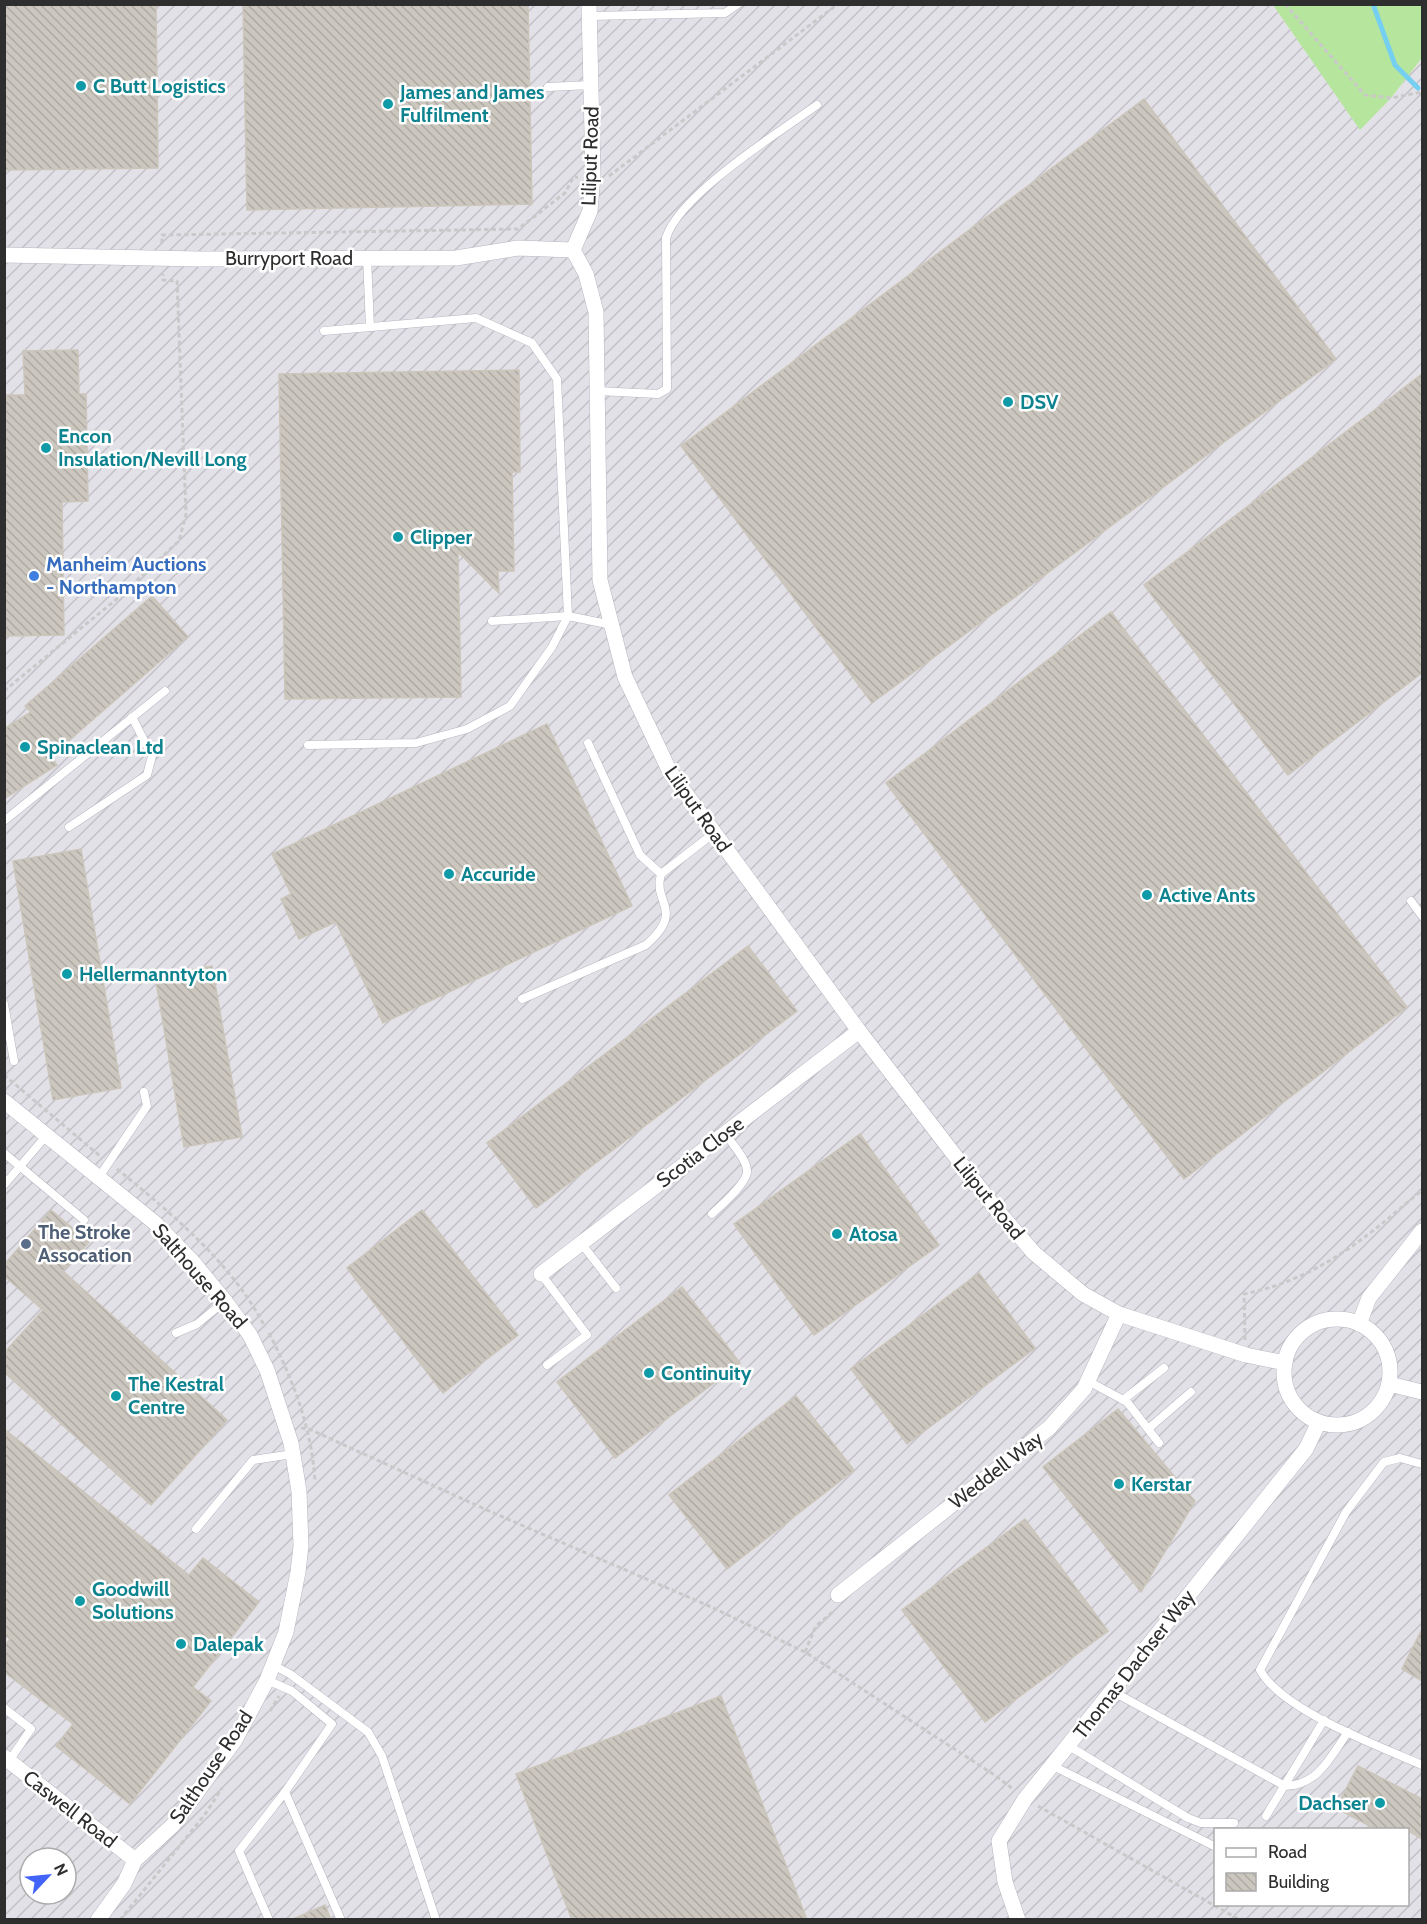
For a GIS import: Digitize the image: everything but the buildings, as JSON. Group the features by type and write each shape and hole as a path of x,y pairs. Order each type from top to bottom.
{"street":[{"name":"Liliput Road","path":"590,10 593,176 590,211 573,250 586,274 596,312 600,580 625,677 670,772 859,1031 996,1209 1034,1253 1083,1294 1119,1314 1246,1354 1285,1363"},
{"name":"Burryport Road","path":"4,255 200,259 456,258 518,248 573,250"},
{"name":"Scotia Close","path":"541,1274 859,1031"},
{"name":"Salthouse Road","path":"4,1101 155,1223 193,1262 225,1301 250,1335 267,1370 292,1454 299,1491 301,1546 286,1632 270,1672 235,1740 173,1825 135,1860 124,1884 98,1920"},
{"path":"1359,1324 1374,1292 1422,1231"},
{"name":"Weddell Way","path":"838,1595 1049,1428 1088,1381 1119,1314"},
{"path":"1327,1320 1344,1320 1359,1324 1373,1333 1383,1346 1389,1362 1389,1384 1377,1407 1365,1418 1351,1424 1335,1425 1319,1422 1296,1405 1288,1393 1285,1363 1290,1348 1299,1335 1312,1325 1327,1320"},
{"path":"1389,1384 1422,1392"},
{"name":"Thomas Dachser Way","path":"1018,1920 1005,1882 999,1841 1025,1799 1306,1449 1319,1422"},
{"name":"Caswell Road","path":"7,1759 135,1860"}],"lane":[{"path":"590,10 725,13 738,4"},
{"path":"548,87 591,85"},
{"path":"597,391 658,394 667,389 666,238 670,225 691,199 817,105"},
{"path":"367,257 370,327"},
{"path":"308,745 416,743 466,729 510,706 552,647 568,616 557,379 532,343 476,318 324,331"},
{"path":"492,621 568,616 612,625"},
{"path":"4,821 165,691"},
{"path":"69,827 147,775 152,756 132,717"},
{"path":"588,743 640,855 661,874"},
{"path":"522,999 646,945 662,931 667,906 658,883 661,874 714,833"},
{"path":"1411,901 1422,916"},
{"path":"4,1004 14,1061"},
{"path":"99,1177 147,1106 144,1092"},
{"path":"712,1214 742,1184 747,1175 745,1165 725,1133"},
{"path":"4,1185 46,1136"},
{"path":"4,1153 84,1220"},
{"path":"581,1243 616,1287"},
{"path":"541,1274 587,1335 547,1365"},
{"path":"176,1333 197,1324 225,1301"},
{"path":"1124,1400 1164,1368"},
{"path":"1088,1381 1107,1394 1124,1400 1159,1443"},
{"path":"1148,1429 1191,1392"},
{"path":"196,1529 253,1460 292,1454"},
{"path":"1422,1464 1400,1458 1384,1462 1346,1512 1260,1670 1267,1683 1278,1693 1324,1720 1422,1765"},
{"path":"269,1920 239,1851 285,1792 332,1724 270,1672"},
{"path":"270,1672 290,1674 368,1732 382,1756 436,1920"},
{"path":"1112,1691 1285,1786 1299,1785 1315,1777 1348,1732"},
{"path":"4,1708 31,1729 7,1759"},
{"path":"1266,1816 1324,1720"},
{"path":"1069,1746 1188,1818 1201,1823 1234,1823"},
{"path":"1053,1766 1214,1846"},
{"path":"285,1792 341,1920"}],"path":[{"path":"608,176 838,4"},
{"path":"1285,4 1365,94 1391,98 1422,92"},
{"path":"162,235 518,229 565,193 573,178 583,177"},
{"path":"4,691 118,598 179,541 186,514 177,281 163,280"},
{"path":"1246,1354 1244,1294 1290,1282 1330,1263 1381,1225 1422,1190"},
{"path":"309,1429 498,1515 709,1606 805,1652 993,1774 1025,1799 1214,1905"},
{"path":"805,1652 816,1626 842,1604 838,1595"},
{"path":"1215,1906 1240,1920"}],"shaded area":[{"path":"5,5 1273,5 1360,129 1391,98 1422,58 1422,1919 5,1920"}],"green space":[{"path":"1273,5 1422,5 1422,58 1391,98 1360,130"}],"waterway":[{"path":"1373,4 1395,65 1418,88"}],"place":[{"name":"C Butt Logistics","path":"81,86"},
{"name":"James and James Fulfilment","path":"388,104"},
{"name":"DSV","path":"1008,402"},
{"name":"Encon Insulation/Nevill Long","path":"46,448"},
{"name":"Clipper","path":"398,537"},
{"name":"Manheim Auctions - Northampton","path":"34,576"},
{"name":"Spinaclean Ltd","path":"25,747"},
{"name":"Accuride","path":"449,874"},
{"name":"Active Ants","path":"1147,895"},
{"name":"Hellermanntyton","path":"67,974"},
{"name":"Atosa","path":"837,1234"},
{"name":"The Stroke Assocation","path":"26,1244"},
{"name":"Continuity","path":"649,1373"},
{"name":"The Kestral Centre","path":"116,1396"},
{"name":"Kerstar","path":"1119,1484"},
{"name":"Goodwill Solutions","path":"80,1601"},
{"name":"Dalepak","path":"181,1644"},
{"name":"Dachser","path":"1380,1803"}]}
